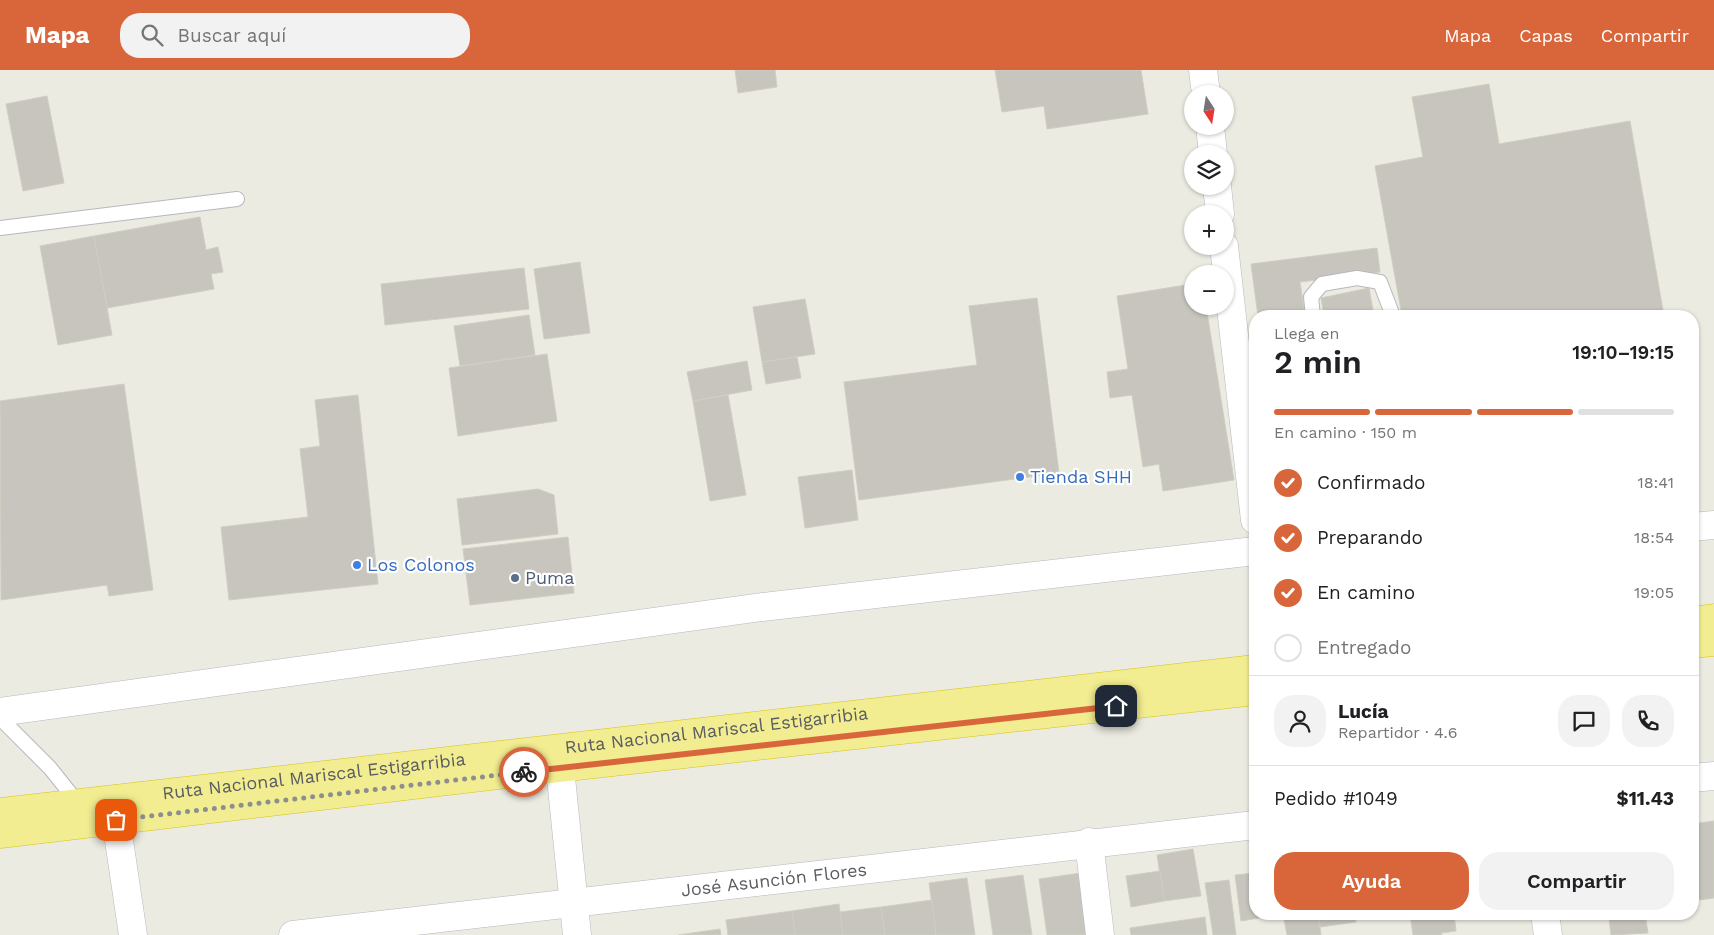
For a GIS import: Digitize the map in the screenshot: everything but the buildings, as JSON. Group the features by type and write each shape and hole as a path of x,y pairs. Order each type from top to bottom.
{"highway":[{"path":"1699,620 1714,618"},
{"path":"1699,643 1714,642"},
{"name":"Ruta Nacional Mariscal Estigarribia","path":"0,812 1249,670"},
{"name":"Ruta Nacional Mariscal Estigarribia","path":"0,834 560,768 1249,692"}],"street":[{"path":"1203,70 1205,85"},
{"path":"1225,255 1249,467"},
{"path":"1699,526 1714,525"},
{"path":"0,712 762,607 1249,552"},
{"path":"560,768 577,935"},
{"path":"1699,777 1714,776"},
{"path":"116,820 133,935"},
{"name":"José Asunción Flores","path":"293,935 574,904 1090,842 1249,826"},
{"path":"1090,842 1100,935"},
{"path":"1546,920 1548,935"}],"lane":[{"path":"0,228 237,199"},
{"path":"1313,310 1310,297 1322,284 1357,278 1380,282 1390,310"},
{"path":"0,718 50,768 78,803"}],"way so far":[{"path":"116,820 524,772"}],"place":[{"name":"Tienda SHH","path":"1020,477"},
{"name":"Los Colonos","path":"357,565"},
{"name":"Puma","path":"515,578"}],"route":[{"path":"524,772 1116,706"}]}
